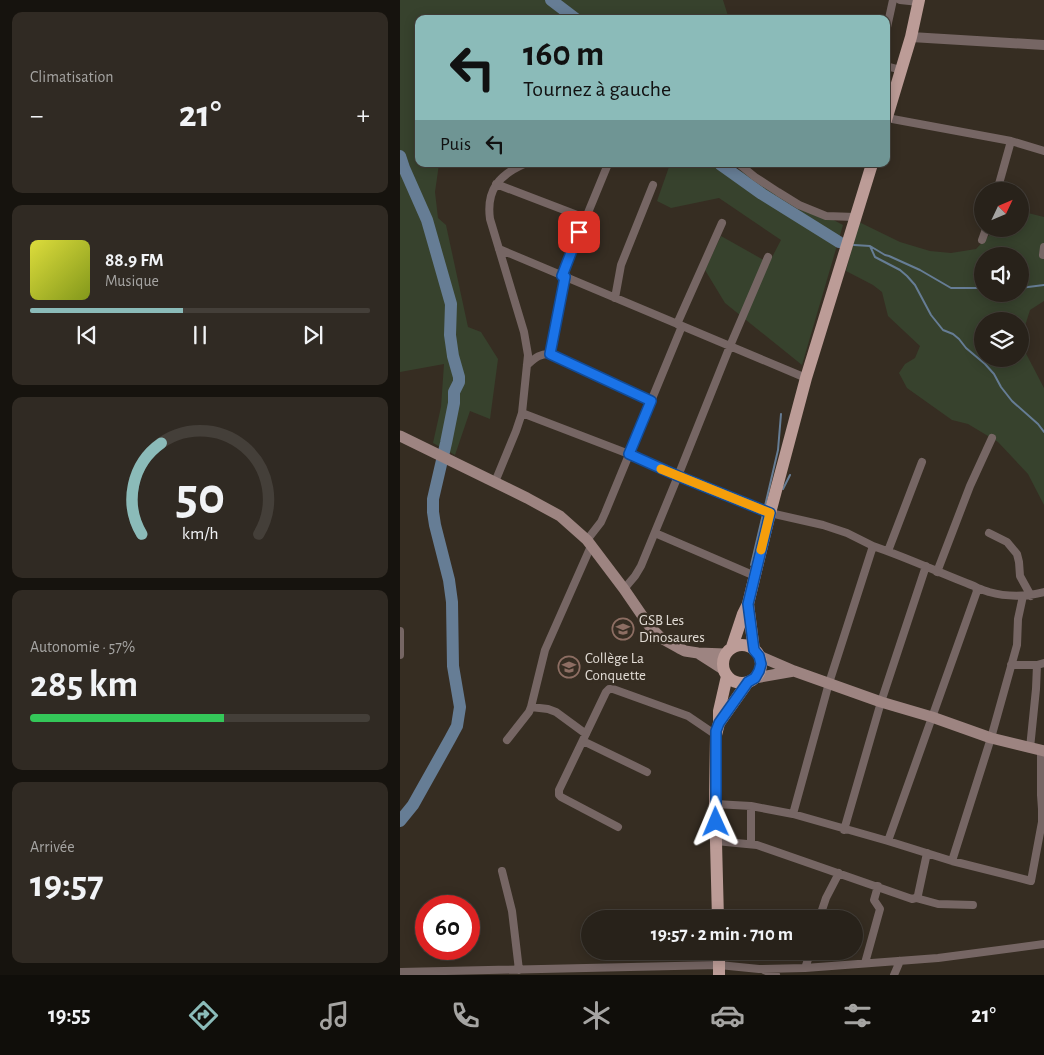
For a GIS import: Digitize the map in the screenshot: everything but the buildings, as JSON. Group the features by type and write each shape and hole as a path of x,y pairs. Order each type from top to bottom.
{"main road":[{"path":"890,108 912,37 919,1"},
{"path":"718,910 715,804 717,729 725,673 723,661 748,604 806,378 871,167"},
{"path":"400,436 560,516 589,543 650,627 661,638 678,648 698,653 729,650 739,645 747,646 794,671 991,738 1038,750"},
{"path":"717,729 759,671 761,664 757,653 748,604"},
{"path":"698,653 733,681 741,683 794,671"}],"street":[{"path":"890,15 893,0"},
{"path":"900,0 919,1"},
{"path":"912,37 1044,45"},
{"path":"890,67 901,70"},
{"path":"890,120 1011,140 1044,151"},
{"path":"999,182 1011,140"},
{"path":"495,482 522,413 528,355 524,332 490,219 489,201 496,184 509,171 518,167"},
{"path":"550,354 564,276 585,218 607,167"},
{"path":"743,167 799,205 826,216 855,217"},
{"path":"496,184 585,218"},
{"path":"615,298 621,265 654,185"},
{"path":"507,740 529,712 545,650 589,543 601,522 651,401 679,325 722,223"},
{"path":"499,249 806,378"},
{"path":"624,589 641,566 768,257"},
{"path":"527,365 539,355 550,354 651,401"},
{"path":"522,413 629,454 770,513 847,533 873,546 976,588 1002,595 1027,596 1044,592"},
{"path":"937,572 970,486 992,438"},
{"path":"888,551 922,462"},
{"path":"655,533 755,576"},
{"path":"952,861 991,738 1017,645 1018,619 1027,596 1020,576 1017,554 1007,542 989,533"},
{"path":"793,814 829,683 873,546"},
{"path":"844,830 881,702 926,566"},
{"path":"888,841 977,591 976,588"},
{"path":"400,631 400,655"},
{"path":"715,804 751,806 793,814 952,861 1031,881 1042,822 1036,688 1040,664 1011,665"},
{"path":"618,827 561,797 559,794 606,692 613,689 688,716 717,729"},
{"path":"531,707 556,712 584,737 647,772"},
{"path":"751,806 751,844"},
{"path":"716,841 757,845 912,899 916,898 938,904 973,905"},
{"path":"916,898 927,853"},
{"path":"502,871 512,911 519,970"},
{"path":"822,910 826,898 840,873"},
{"path":"865,963 880,909 874,900 878,886"},
{"path":"400,972 805,968 938,958 1044,944"},
{"path":"805,968 808,960"},
{"path":"894,975 900,961"},
{"path":"759,969 776,975"}],"green space":[{"path":"400,0 723,0 728,15 415,15 415,167 439,167 435,192 438,218 446,225 468,327 481,332 498,359 490,419 470,411 455,455 433,443 441,407 444,364 400,372"},
{"path":"669,167 733,167 843,225 802,365 725,303 705,270 721,236 769,263 781,240 719,198 671,208 657,201"},
{"path":"1029,213 1044,217 1044,301 1030,310 1029,313 974,312 974,367 1029,367 1029,359 1044,388 1044,505 1028,474 998,442 968,424 952,420 907,388 899,373 905,364 915,358 920,346 888,316 882,292 873,285 846,271 859,222 900,242 930,251 951,253 974,249 974,302 1029,302 1029,247 978,247 986,238 1029,238"}],"waterway":[{"path":"551,0 571,15"},
{"path":"400,156 427,220 451,304 450,335 459,377 459,382 454,392 454,403 433,499 433,512 449,580 452,602 453,666 460,707 457,726 413,805 400,821"},
{"path":"724,167 762,194 839,242"},
{"path":"854,245 870,246 885,255 920,270 951,288 974,288"},
{"path":"870,246 875,257 900,270 907,276 915,285 931,315 943,330 953,334 985,364 1012,401 1038,424 1044,432"},
{"path":"1029,287 1044,285"},
{"path":"765,506 778,450 781,414"},
{"path":"783,489 790,475"},
{"path":"751,565 763,514"},
{"path":"649,643 655,638"}],"slow traffic":[{"path":"661,469 770,513 761,550"}],"place":[{"name":"GSB Les Dinosaures","path":"623,629"},
{"name":"Collège La Conquette","path":"569,667"}],"route":[{"path":"579,232 562,276 565,277 550,354 651,401 629,454 770,513 748,604 754,650 759,656 761,664 755,678 748,682 719,723 716,731 716,822"}]}
